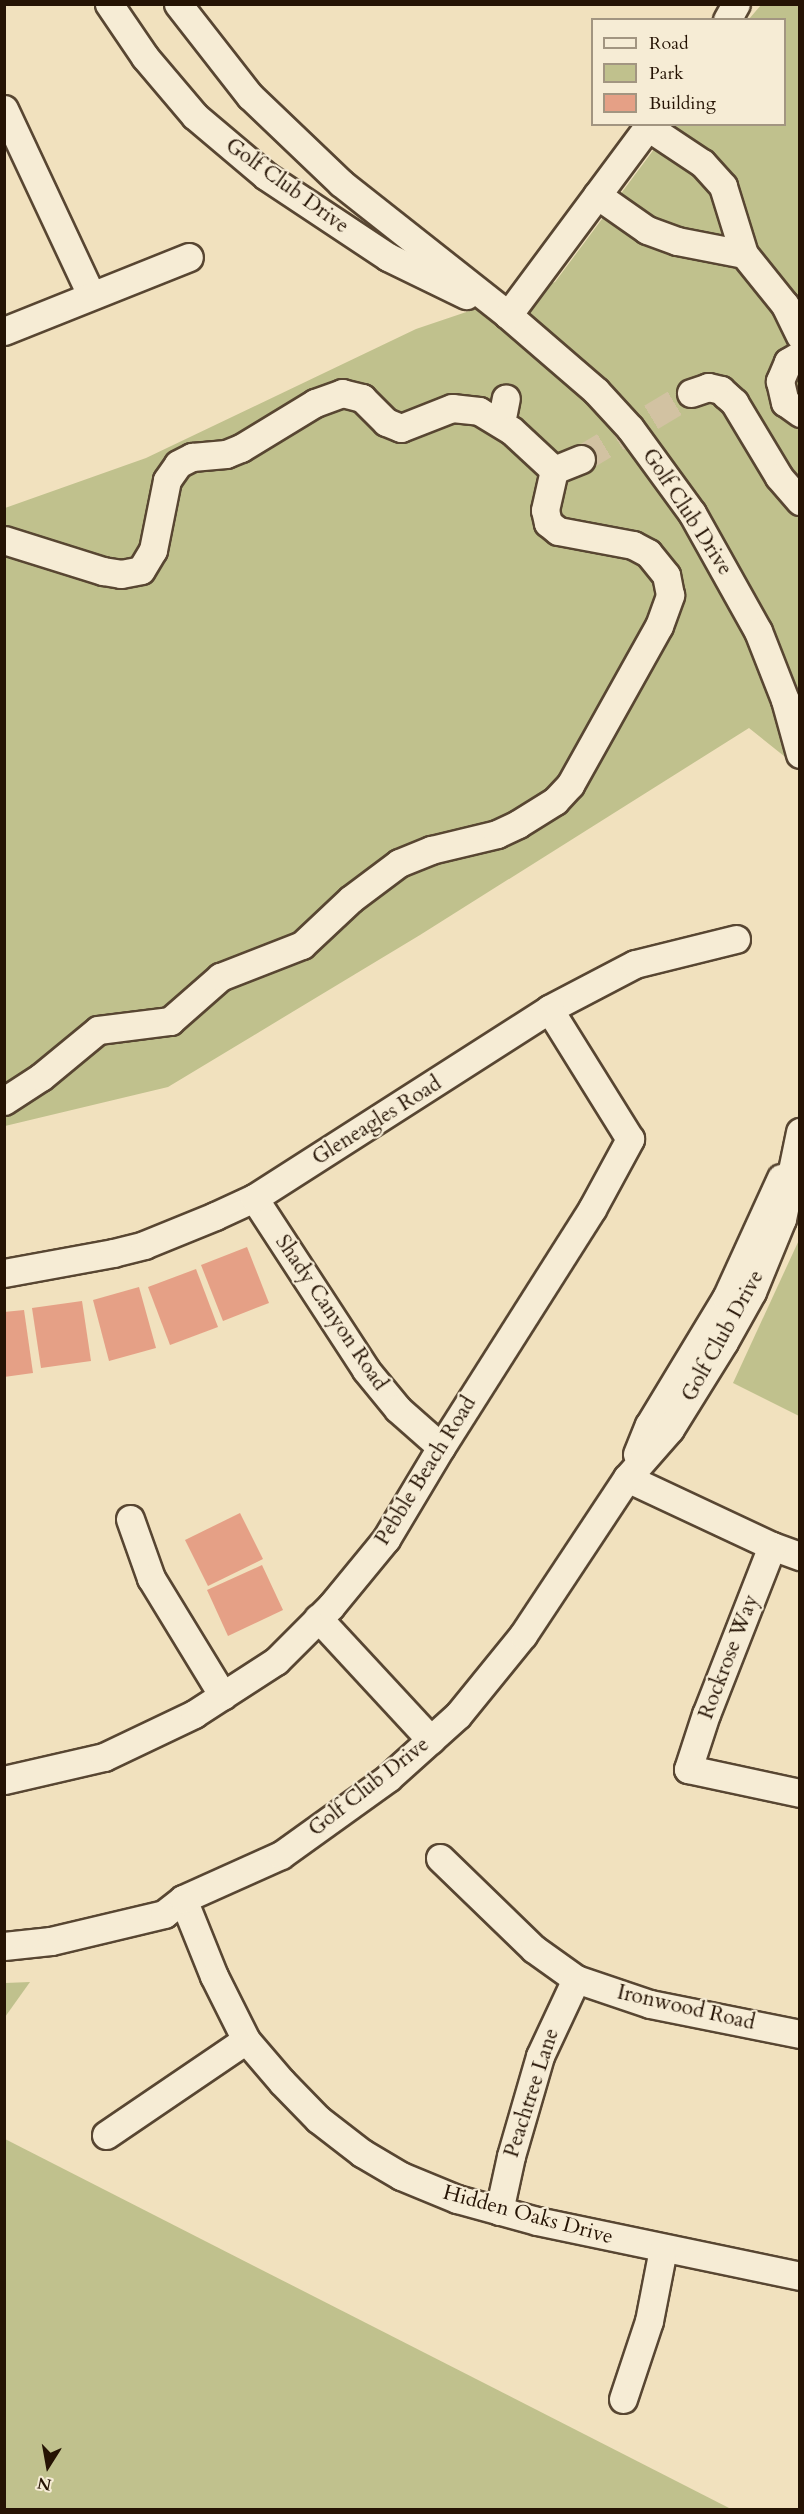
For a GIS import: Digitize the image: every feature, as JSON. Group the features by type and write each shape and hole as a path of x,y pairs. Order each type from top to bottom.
{"street":[{"name":"Golf Club Drive","path":"110,4 145,57 195,116 266,176 388,257 508,315"},
{"name":"Golf Club Drive","path":"178,4 250,96 334,176 508,315 596,392 660,465 692,513 758,631 785,700 800,754"},
{"path":"728,18 736,4"},
{"path":"4,109 91,295"},
{"path":"508,315 649,126 702,163 723,186 744,254 792,301 800,336"},
{"path":"597,195 647,230 677,241 744,254"},
{"path":"698,245 731,214"},
{"path":"4,331 189,257"},
{"path":"800,355 788,362 780,381 785,402 800,413"},
{"path":"691,393 708,387 721,390 734,402 779,477 800,501"},
{"path":"4,540 103,571 121,574 141,570 153,550 167,480 178,464 192,457 226,454 241,448 336,394 353,394 362,398 386,422 401,428 452,408 479,411 503,410 530,446 554,470"},
{"path":"554,470 581,459"},
{"path":"4,1101 41,1077 98,1030 170,1021 220,977 302,945 351,899 399,863 431,850 497,834 540,811 570,785 659,626 670,595 666,575 648,553 633,545 558,531 548,523 545,510 554,470"},
{"name":"Gleneagles Road","path":"4,1273 144,1245 254,1198 549,1010 635,964 736,939"},
{"name":"Pebble Beach Road","path":"4,1780 104,1757 185,1719 223,1696 276,1661 318,1618 386,1539 441,1447 586,1219 630,1139 549,1010"},
{"name":"Golf Club Drive","path":"4,1946 51,1941 164,1914 183,1899 281,1855 388,1778 458,1715 524,1635 627,1478 670,1429 752,1293 782,1219 791,1160"},
{"name":"Shady Canyon Road","path":"254,1198 366,1370 398,1409 441,1447"},
{"path":"627,1478 772,1546 800,1556"},
{"path":"130,1520 151,1578 223,1696"},
{"name":"Rockrose Way","path":"772,1546 706,1714 688,1769 800,1793"},
{"path":"318,1618 431,1740"},
{"name":"Ironwood Road","path":"440,1858 534,1949 576,1979 650,2004 800,2034"},
{"name":"Hidden Oaks Drive","path":"183,1899 214,1976 246,2040 282,2082 318,2118 362,2153 401,2176 457,2199 499,2211 663,2249 800,2276"},
{"name":"Peachtree Lane","path":"499,2211 511,2156 540,2056 576,1979"},
{"path":"106,2135 246,2040"},
{"path":"623,2399 649,2321 663,2249"}],"green space":[{"path":"761,5 799,5 799,768 749,728 420,935 168,1087 5,1126 5,508 146,458 416,329 555,282 671,126 786,126 786,18 750,18"},
{"path":"799,1240 799,1416 733,1383"},
{"path":"30,1982 5,2017 5,1983"},
{"path":"5,2139 731,2509 5,2509"}],"building":[{"path":"247,1247 269,1303 223,1321 201,1265"},
{"path":"196,1269 218,1327 170,1345 148,1287"},
{"path":"139,1287 156,1348 109,1361 93,1300"},
{"path":"82,1301 91,1361 41,1368 32,1308"},
{"path":"24,1310 33,1373 4,1377 4,1312"},
{"path":"240,1513 263,1559 208,1586 185,1540"},
{"path":"262,1565 283,1610 228,1636 207,1590"}],"tunnel":[{"path":"581,459 691,393"}]}
